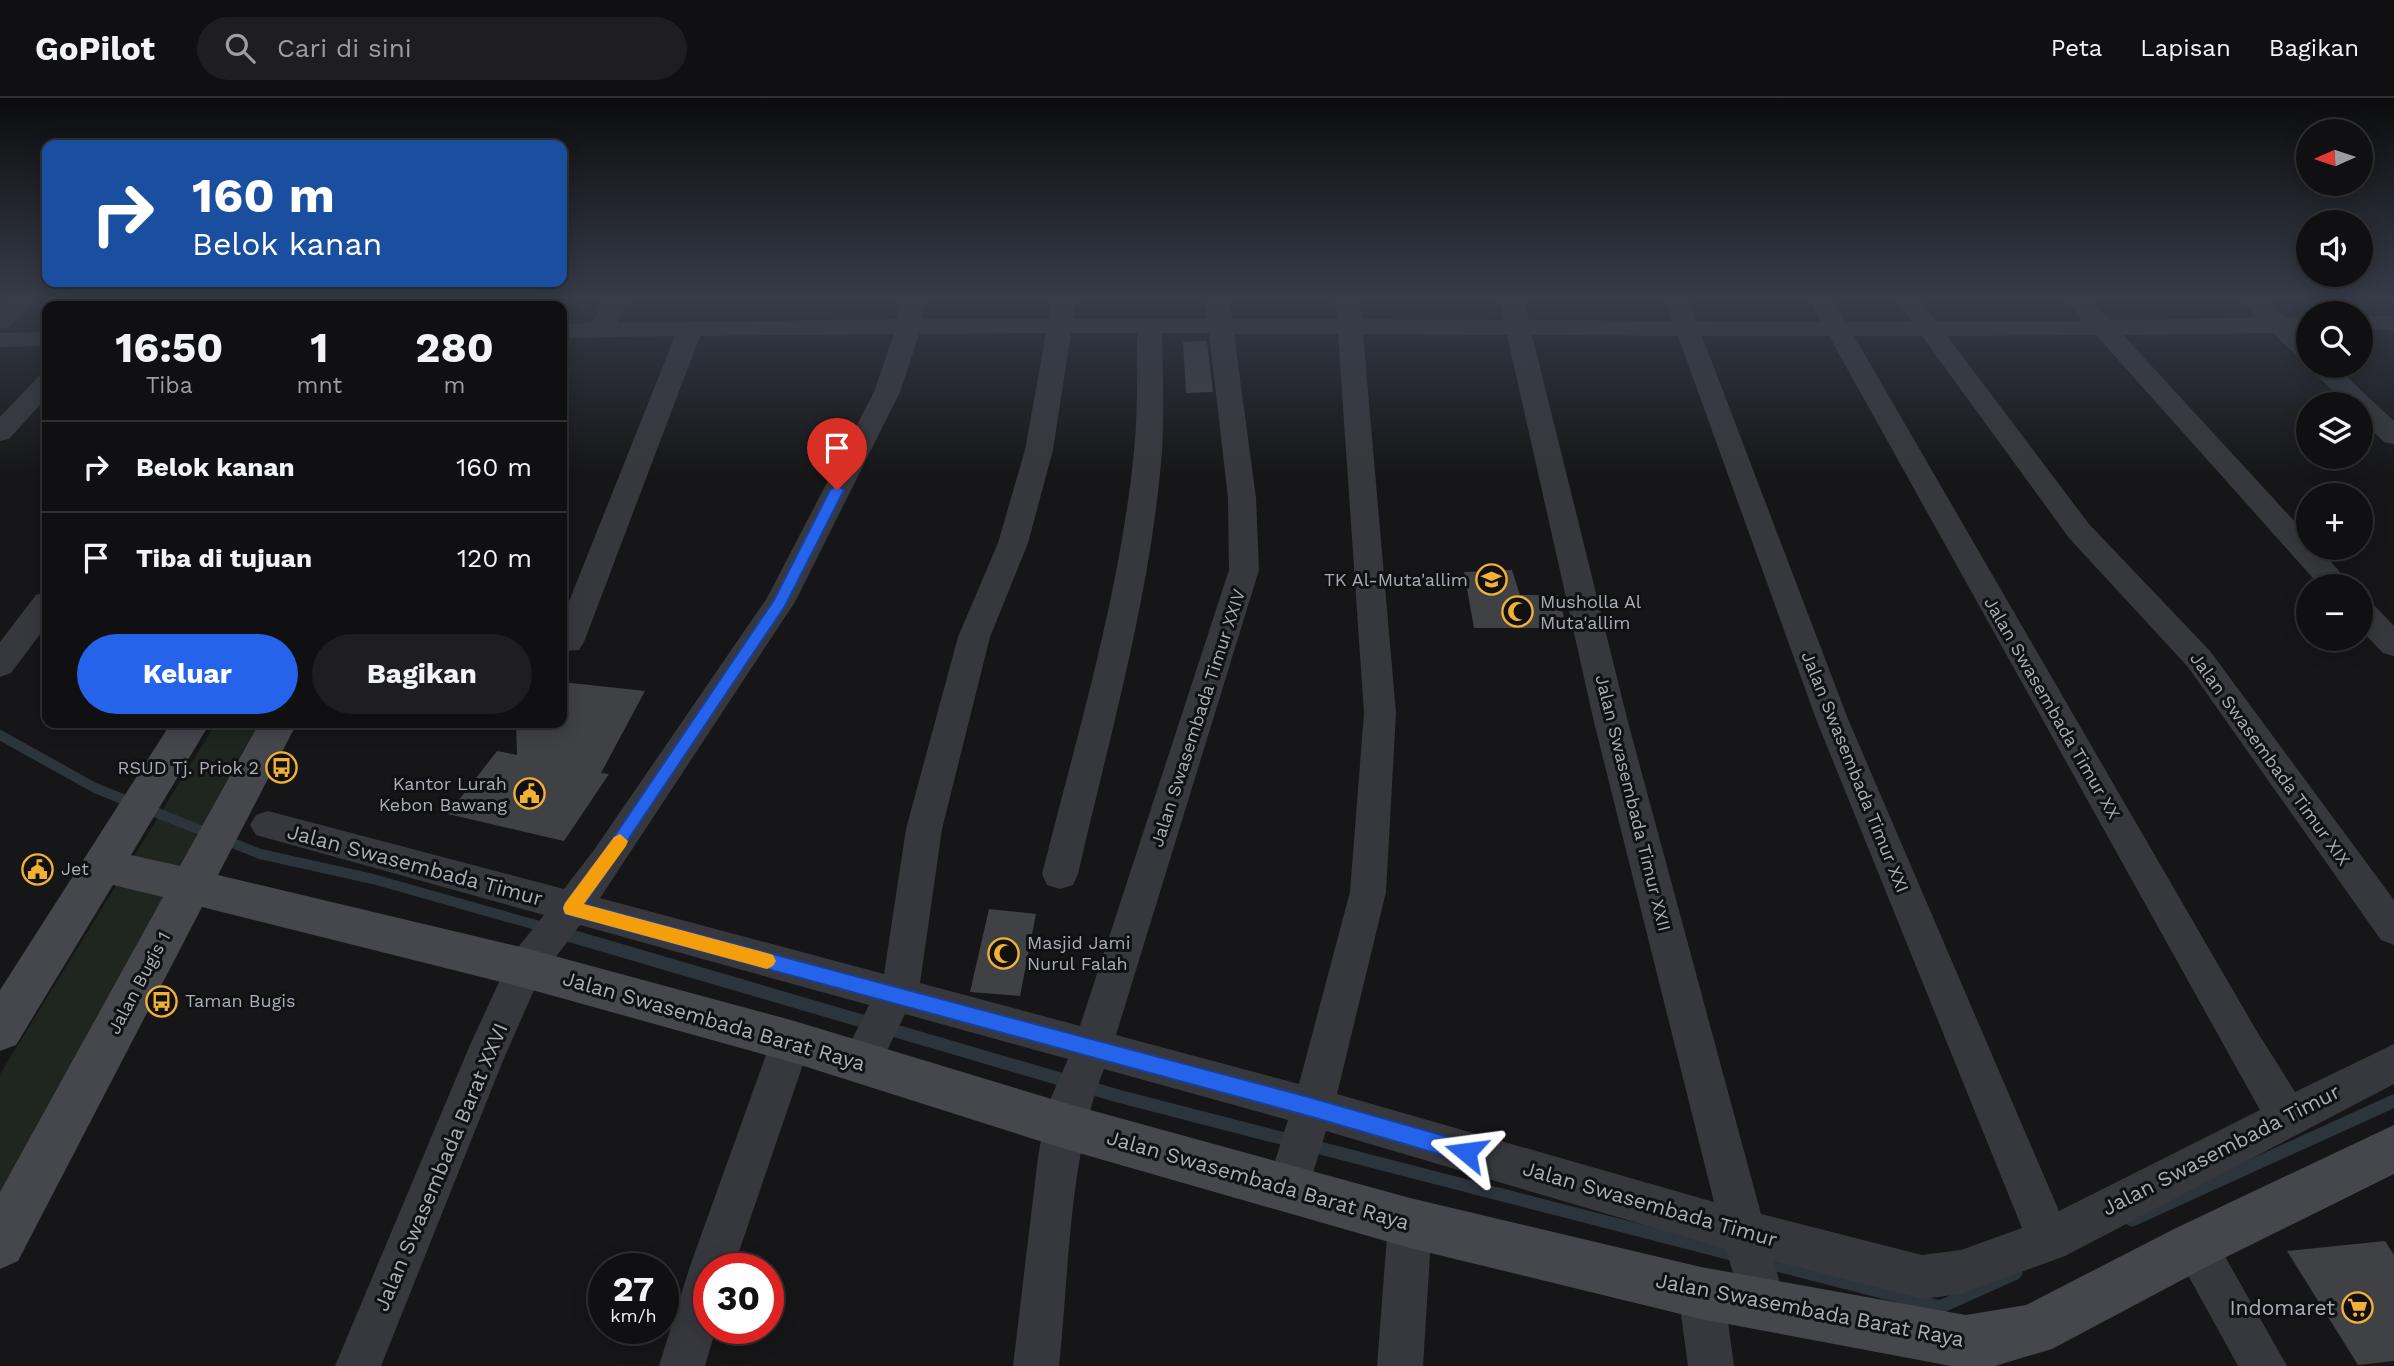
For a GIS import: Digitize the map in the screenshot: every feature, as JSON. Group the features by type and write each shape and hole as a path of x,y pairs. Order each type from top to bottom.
{"street":[{"path":"568,642 680,357"},
{"name":"Jalan Swasembada Barat XXVI","path":"358,1366 484,1058 528,964 607,861 780,602 887,393 898,357"},
{"path":"864,1056 903,978 924,829 974,637 1013,543 1039,450 1055,357"},
{"path":"1060,874 1134,556 1147,467 1150,357"},
{"name":"Jalan Swasembada Timur XXIV","path":"1036,1366 1067,1116 1088,1059 1244,570 1242,498 1224,357"},
{"path":"1290,1183 1311,1113 1368,892 1380,713 1353,357"},
{"name":"Jalan Swasembada Timur XXII","path":"1526,357 1611,722 1762,1300"},
{"name":"Jalan Swasembada Timur XXI","path":"1698,357 1832,719 2049,1240"},
{"name":"Jalan Swasembada Timur XX","path":"1854,357 2242,1043 2287,1116"},
{"name":"Jalan Swasembada Timur XIX","path":"1947,357 2079,531 2199,659 2394,929"},
{"path":"2129,357 2326,574"},
{"path":"2334,378 2394,436"},
{"path":"0,433 42,387"},
{"path":"0,665 42,610"},
{"path":"2373,623 2394,645"},
{"path":"0,1030 188,728"},
{"name":"Jalan Bugis 1","path":"0,1243 275,728"},
{"name":"Jalan Swasembada Timur","path":"268,825 1088,1059 1311,1113 1747,1239 1922,1277 1961,1272 2049,1240 2394,1063"},
{"name":"Jalan Swasembada Barat Raya","path":"109,855 528,964 791,1041 864,1056 1290,1183 1410,1223 1701,1293 1762,1300 1971,1354 1995,1339 2033,1329 2194,1246 2391,1157"},
{"path":"717,1253 791,1041"},
{"path":"1400,1366 1410,1223"},
{"path":"2194,1246 2263,1366"},
{"path":"1701,1293 1711,1366"},
{"path":"682,1366 693,1330"}],"shaded area":[{"path":"213,728 255,728 0,1200 0,1074"}],"building":[{"path":"1184,357 1209,357 1213,392 1186,393"},
{"name":"Musholla Al Muta'allim","path":"1512,570 1520,595 1558,595 1567,628 1474,628 1464,572"},
{"path":"567,683 645,691 601,773 609,774 564,841 448,814 497,751 517,755 516,728 567,728"},
{"name":"Masjid Jami Nurul Falah","path":"989,909 1036,914 1020,996 970,992"},
{"name":"Indomaret","path":"2385,1241 2394,1255 2394,1361 2358,1365 2287,1251"}],"waterway":[{"path":"0,735 95,788 260,854 373,879 550,929"},
{"path":"544,928 1118,1096 1739,1256"},
{"path":"2132,1220 2394,1101"},
{"path":"1761,1261 1940,1307 2016,1273"}],"slow traffic":[{"path":"620,841 571,908 767,961"}],"place":[{"name":"TK Al-Muta'allim","path":"1491,580"},
{"name":"Musholla Al Muta'allim","path":"1517,612"},
{"name":"RSUD Tj. Priok 2","path":"282,768"},
{"name":"Kantor Lurah Kebon Bawang","path":"530,794"},
{"name":"Jet","path":"38,869"},
{"name":"Masjid Jami Nurul Falah","path":"1004,953"},
{"name":"Taman Bugis","path":"162,1001"},
{"name":"Indomaret","path":"2358,1308"}],"route":[{"path":"837,490 780,602 607,861 571,908 1312,1107 1466,1152"}]}
